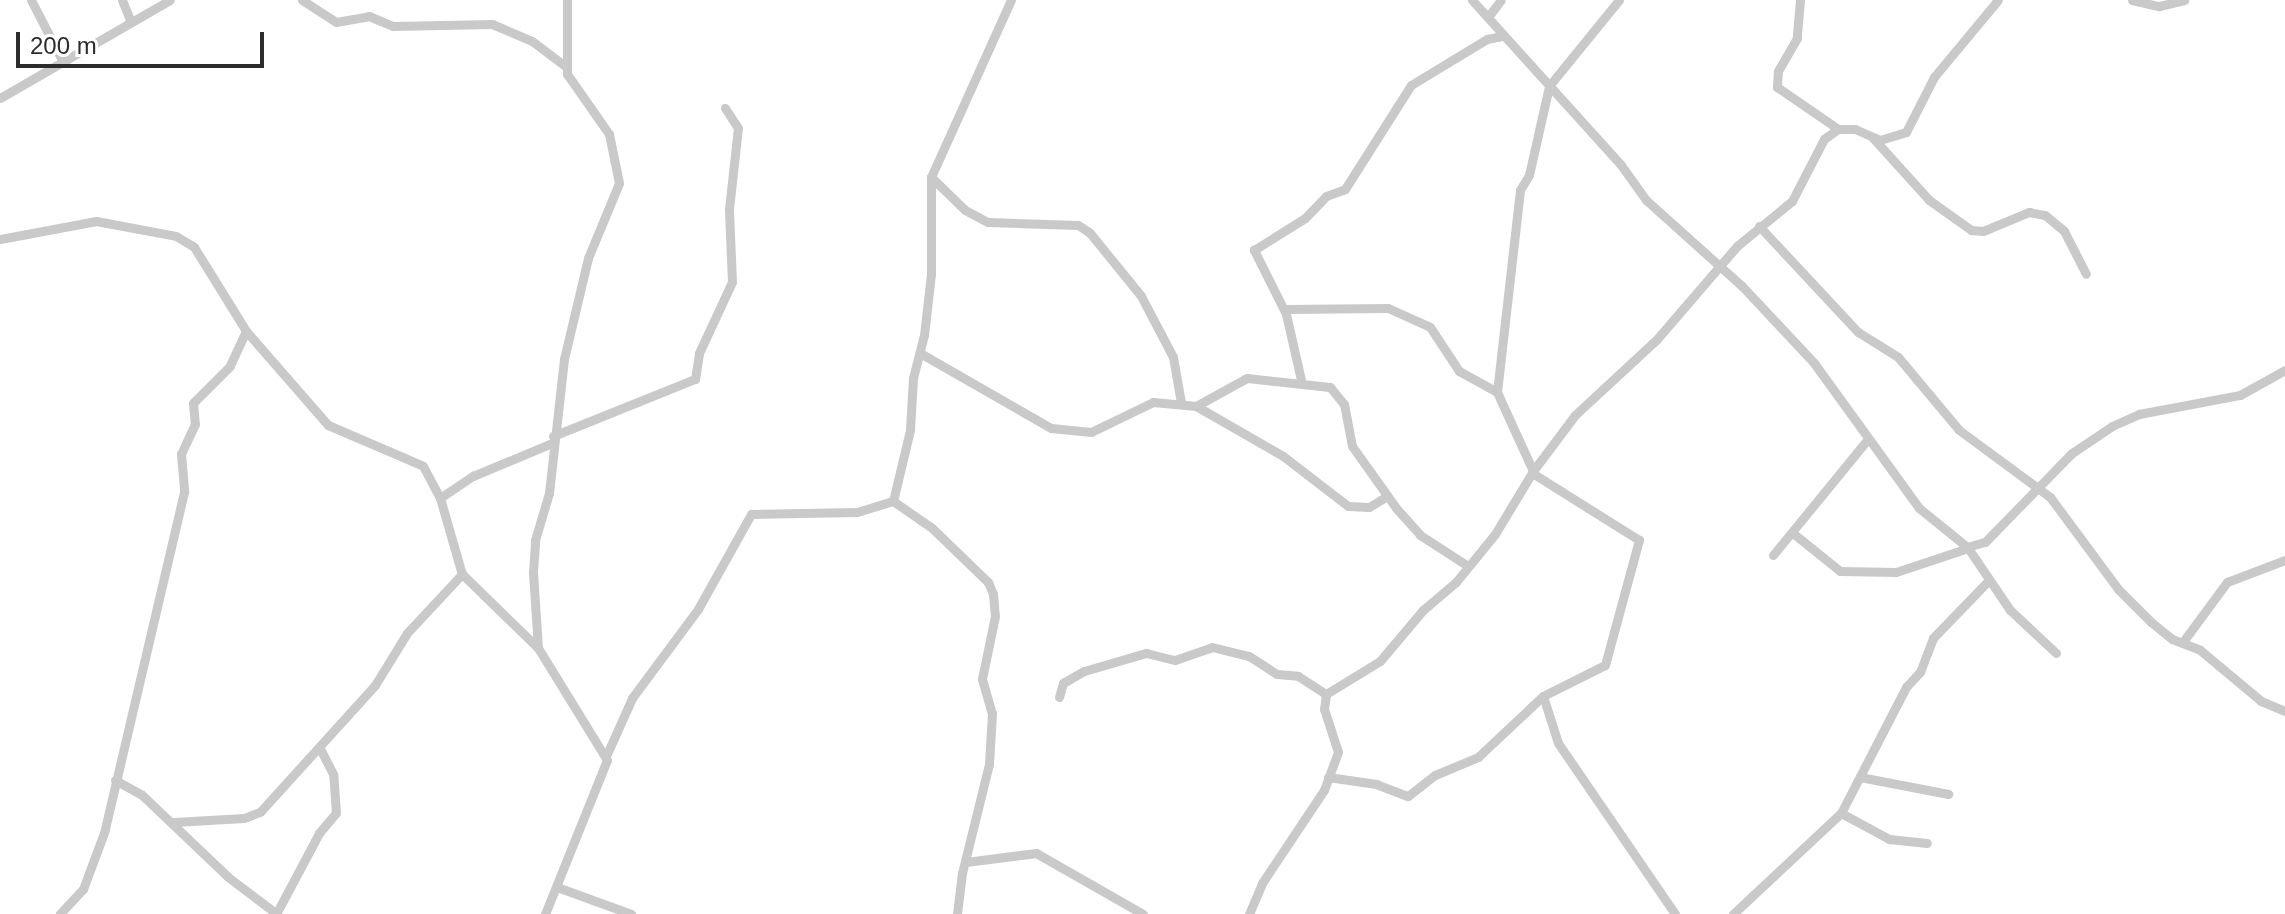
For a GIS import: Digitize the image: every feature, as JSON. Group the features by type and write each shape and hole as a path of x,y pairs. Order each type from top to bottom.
{"street":[{"path":"31,0 62,60"},
{"path":"122,0 131,22"},
{"path":"0,98 170,0"},
{"path":"302,0 336,22 369,16 393,26 492,24 532,41 565,66"},
{"path":"538,648 533,553 549,493 559,383 588,258 619,176 609,134 569,80 565,66 567,0"},
{"path":"893,501 910,430 931,274 931,177 1011,0"},
{"path":"1472,0 1646,200 1814,363 1919,508 1968,548 1988,581 2056,653"},
{"path":"1488,17 1501,0"},
{"path":"1328,777 1376,784 1408,796 1435,775 1478,757 1543,696 1605,665 1640,544 1533,472 1497,392 1520,190 1529,175 1549,86 1619,0"},
{"path":"1800,0 1797,38 1778,71 1777,87 1838,129 1855,129 1873,138 1929,200 1971,230 1983,231 2029,212 2045,215 2064,231 2086,274"},
{"path":"1873,138 1897,138 1908,130 1934,77 1998,0"},
{"path":"2132,0 2159,6 2184,0"},
{"path":"1301,380 1284,309 1254,255 1257,246 1305,218 1326,196 1345,189 1411,85 1487,39 1503,36"},
{"path":"440,498 473,476 695,379 701,347 732,282 729,209 738,128 725,108"},
{"path":"1326,694 1386,656 1468,566 1510,514 1533,472 1575,415 1657,339 1718,267 1759,226 1792,201 1812,156 1838,129"},
{"path":"931,177 965,210 988,222 1078,225 1090,233 1141,296 1173,357 1181,403"},
{"path":"0,239 96,221 176,236 194,247 246,331 328,425 423,466 440,498 462,574 538,648 607,754"},
{"path":"1759,226 1858,332 1898,357 1959,430 2038,488 2123,596 2182,643 2200,650 2261,701 2285,711"},
{"path":"1284,309 1380,305 1430,327 1459,371 1497,392"},
{"path":"60,914 90,873 115,780 184,492 181,454 195,424 193,403 230,366 246,331"},
{"path":"920,353 1062,431 1099,429 1153,402 1181,403 1196,406 1283,456 1348,506 1369,507 1387,496"},
{"path":"1794,534 1840,571 1896,572 1968,548 1985,542 2083,445 2128,418 2240,395 2285,370"},
{"path":"1196,406 1242,379 1301,380 1325,384 1340,396 1350,442 1387,496 1415,530 1468,566"},
{"path":"1773,555 1794,534 1867,440"},
{"path":"545,914 606,768 607,754 639,686 698,609 749,515 857,512 893,501"},
{"path":"893,501 932,528 988,582 993,594 995,616 982,679 992,713 989,764 957,914"},
{"path":"2182,643 2231,579 2285,560"},
{"path":"174,822 224,821 260,812 375,685 407,633 462,574"},
{"path":"1733,914 1841,813 1908,684 1920,672 1933,638 1988,581"},
{"path":"1059,697 1063,683 1084,671 1146,653 1175,660 1212,647 1249,656 1277,674 1298,676 1326,694"},
{"path":"1249,914 1328,777 1338,748 1324,709 1326,694"},
{"path":"1543,696 1558,743 1675,914"},
{"path":"115,780 174,822 228,877 277,914 319,833 336,813 333,774 319,747"},
{"path":"1860,777 1948,794"},
{"path":"1841,813 1889,839 1927,843"},
{"path":"966,862 1036,853 1143,914"},
{"path":"557,887 631,914"}]}
